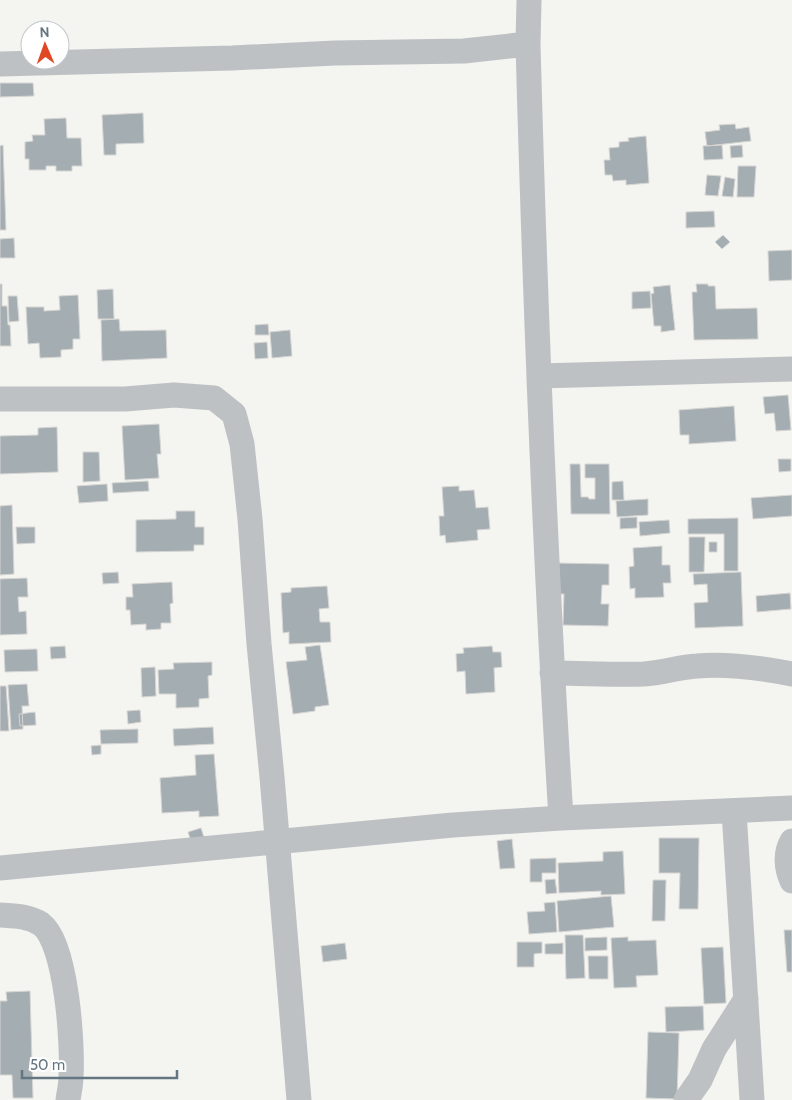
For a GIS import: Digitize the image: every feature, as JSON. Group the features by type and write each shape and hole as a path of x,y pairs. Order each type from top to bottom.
{"street":[{"path":"529,0 528,44 539,376 560,818"},
{"path":"0,64 335,53 464,51 528,44"},
{"path":"539,376 792,369"},
{"path":"0,399 125,399 174,395 214,398 234,414 242,444 250,518 298,1100"},
{"path":"552,673 633,674 709,665 736,666 792,674"},
{"path":"0,868 453,825 560,818 792,808"},
{"path":"734,811 752,1100"},
{"path":"792,841 788,848 787,857 787,868 792,881"},
{"path":"0,915 23,917 42,925 52,940 59,956 64,977 70,1024 71,1078 68,1100"},
{"path":"686,1100 700,1080 714,1050 746,999"}],"building":[{"path":"0,83 33,83 34,96 0,97"},
{"path":"143,113 144,143 116,144 116,155 104,155 102,115"},
{"path":"66,118 67,138 81,138 82,166 72,166 72,171 56,171 56,166 46,166 46,170 29,170 29,159 25,159 25,142 33,141 32,135 45,135 44,119"},
{"path":"735,124 736,129 749,127 751,141 707,146 705,132 720,130 719,125"},
{"path":"646,136 649,183 626,185 626,180 613,181 612,175 605,175 604,160 610,160 609,148 619,147 619,142 629,141 628,138"},
{"path":"3,145 6,230 0,230 0,146"},
{"path":"722,145 723,159 704,160 703,146"},
{"path":"742,145 743,157 731,158 730,146"},
{"path":"738,166 756,166 754,197 737,197"},
{"path":"707,175 721,176 718,196 705,195"},
{"path":"725,177 735,179 733,197 722,196"},
{"path":"714,211 715,227 686,228 686,212"},
{"path":"723,235 730,242 722,249 715,242"},
{"path":"14,238 15,258 0,258 0,239"},
{"path":"792,250 792,280 769,281 768,251"},
{"path":"0,284 2,284 2,306 7,306 11,346 0,346"},
{"path":"696,284 715,286 716,309 757,308 758,339 694,340 692,292 697,292"},
{"path":"670,285 675,330 661,332 661,326 654,326 651,294 654,293 653,287"},
{"path":"113,289 114,319 98,319 97,290"},
{"path":"650,291 651,308 632,309 632,292"},
{"path":"78,295 80,339 73,339 73,349 61,350 61,357 40,358 39,343 28,344 26,307 44,307 44,311 60,310 59,296"},
{"path":"8,296 17,296 19,321 9,322"},
{"path":"119,319 120,331 166,330 167,358 102,361 101,320"},
{"path":"268,324 269,335 255,335 255,325"},
{"path":"290,330 292,356 272,358 270,332"},
{"path":"267,342 268,358 255,359 254,343"},
{"path":"788,395 791,430 776,431 774,413 765,414 763,397"},
{"path":"734,406 736,441 689,444 689,435 680,435 679,410"},
{"path":"159,424 161,454 157,454 159,478 125,480 122,426"},
{"path":"57,427 58,472 0,474 0,436 38,435 38,428"},
{"path":"83,452 99,452 100,481 83,482"},
{"path":"778,459 791,459 791,471 779,472"},
{"path":"570,464 580,464 581,497 595,499 595,478 585,478 585,464 609,464 610,514 571,514"},
{"path":"148,481 149,491 113,493 112,483"},
{"path":"623,481 624,500 612,500 612,482"},
{"path":"107,484 108,501 79,503 77,486"},
{"path":"459,486 459,491 474,490 476,508 488,507 490,529 477,530 478,540 446,543 445,535 440,536 439,516 444,516 442,487"},
{"path":"792,495 792,516 753,519 751,498"},
{"path":"648,499 648,515 617,517 616,501"},
{"path":"12,505 14,574 0,575 0,506"},
{"path":"176,511 195,511 195,527 204,527 204,545 194,545 194,551 136,552 136,520 176,519"},
{"path":"637,517 637,528 620,529 620,518"},
{"path":"738,518 738,571 724,571 724,534 688,534 688,519"},
{"path":"669,520 670,533 640,536 639,522"},
{"path":"16,527 35,527 35,543 17,544"},
{"path":"689,537 705,537 704,572 689,572"},
{"path":"709,542 717,542 717,552 709,552"},
{"path":"662,546 662,565 670,565 671,583 663,583 664,597 635,598 635,588 630,589 629,567 634,566 633,548"},
{"path":"555,563 609,564 609,585 602,585 601,604 609,604 608,626 563,625 564,594 554,594"},
{"path":"118,572 119,583 103,584 102,573"},
{"path":"741,572 743,626 695,628 694,603 708,602 707,584 694,585 693,574"},
{"path":"27,578 28,597 18,597 19,612 26,611 27,634 0,635 0,579"},
{"path":"172,582 173,603 170,604 171,623 161,623 161,629 146,630 146,624 131,625 130,610 126,610 126,597 133,597 132,584"},
{"path":"327,586 329,608 319,609 320,622 330,622 331,642 289,644 289,632 283,633 281,593 291,592 291,588"},
{"path":"790,593 791,609 757,612 756,596"},
{"path":"320,645 329,705 315,707 315,711 293,714 286,662 307,660 305,647"},
{"path":"65,646 66,658 51,659 50,647"},
{"path":"492,646 493,652 501,652 502,667 494,668 495,692 466,694 465,671 457,672 456,654 464,653 463,648"},
{"path":"37,649 38,671 5,672 4,650"},
{"path":"212,662 212,675 208,676 209,698 199,699 199,707 176,708 176,694 159,694 158,670 174,669 173,663"},
{"path":"155,667 156,696 142,697 141,668"},
{"path":"27,684 29,706 22,706 23,729 11,730 8,685"},
{"path":"0,686 6,686 9,731 0,731"},
{"path":"140,710 141,722 128,724 127,711"},
{"path":"35,712 36,725 20,726 19,714"},
{"path":"213,727 214,744 174,746 173,729"},
{"path":"138,729 138,743 101,744 100,730"},
{"path":"101,745 101,754 92,755 91,746"},
{"path":"214,754 219,816 199,817 199,811 162,813 160,778 196,775 195,755"},
{"path":"201,828 209,853 196,857 188,832"},
{"path":"659,838 699,838 698,909 679,909 680,873 659,873"},
{"path":"512,839 515,868 500,869 497,841"},
{"path":"623,851 625,894 601,895 601,891 559,893 558,863 603,861 603,852"},
{"path":"556,858 556,873 542,873 542,882 530,882 530,859"},
{"path":"555,879 557,893 546,894 545,880"},
{"path":"653,880 666,880 665,921 652,921"},
{"path":"611,896 614,927 559,932 557,901"},
{"path":"555,902 557,932 529,934 527,912 545,911 544,903"},
{"path":"784,930 792,930 792,972 787,972"},
{"path":"565,935 583,935 585,978 566,979"},
{"path":"607,937 607,950 585,951 585,938"},
{"path":"628,937 628,941 656,940 658,975 636,976 637,987 614,988 611,938"},
{"path":"517,942 542,942 542,953 534,954 534,967 517,967"},
{"path":"345,943 347,959 323,962 321,946"},
{"path":"563,943 563,954 545,954 545,944"},
{"path":"723,947 726,1003 704,1004 701,948"},
{"path":"588,956 608,956 608,979 589,979"},
{"path":"30,991 33,1098 13,1098 12,1075 0,1075 0,1001 7,1001 6,992"},
{"path":"703,1006 704,1030 666,1032 665,1007"},
{"path":"648,1032 679,1033 677,1099 646,1098"}]}
